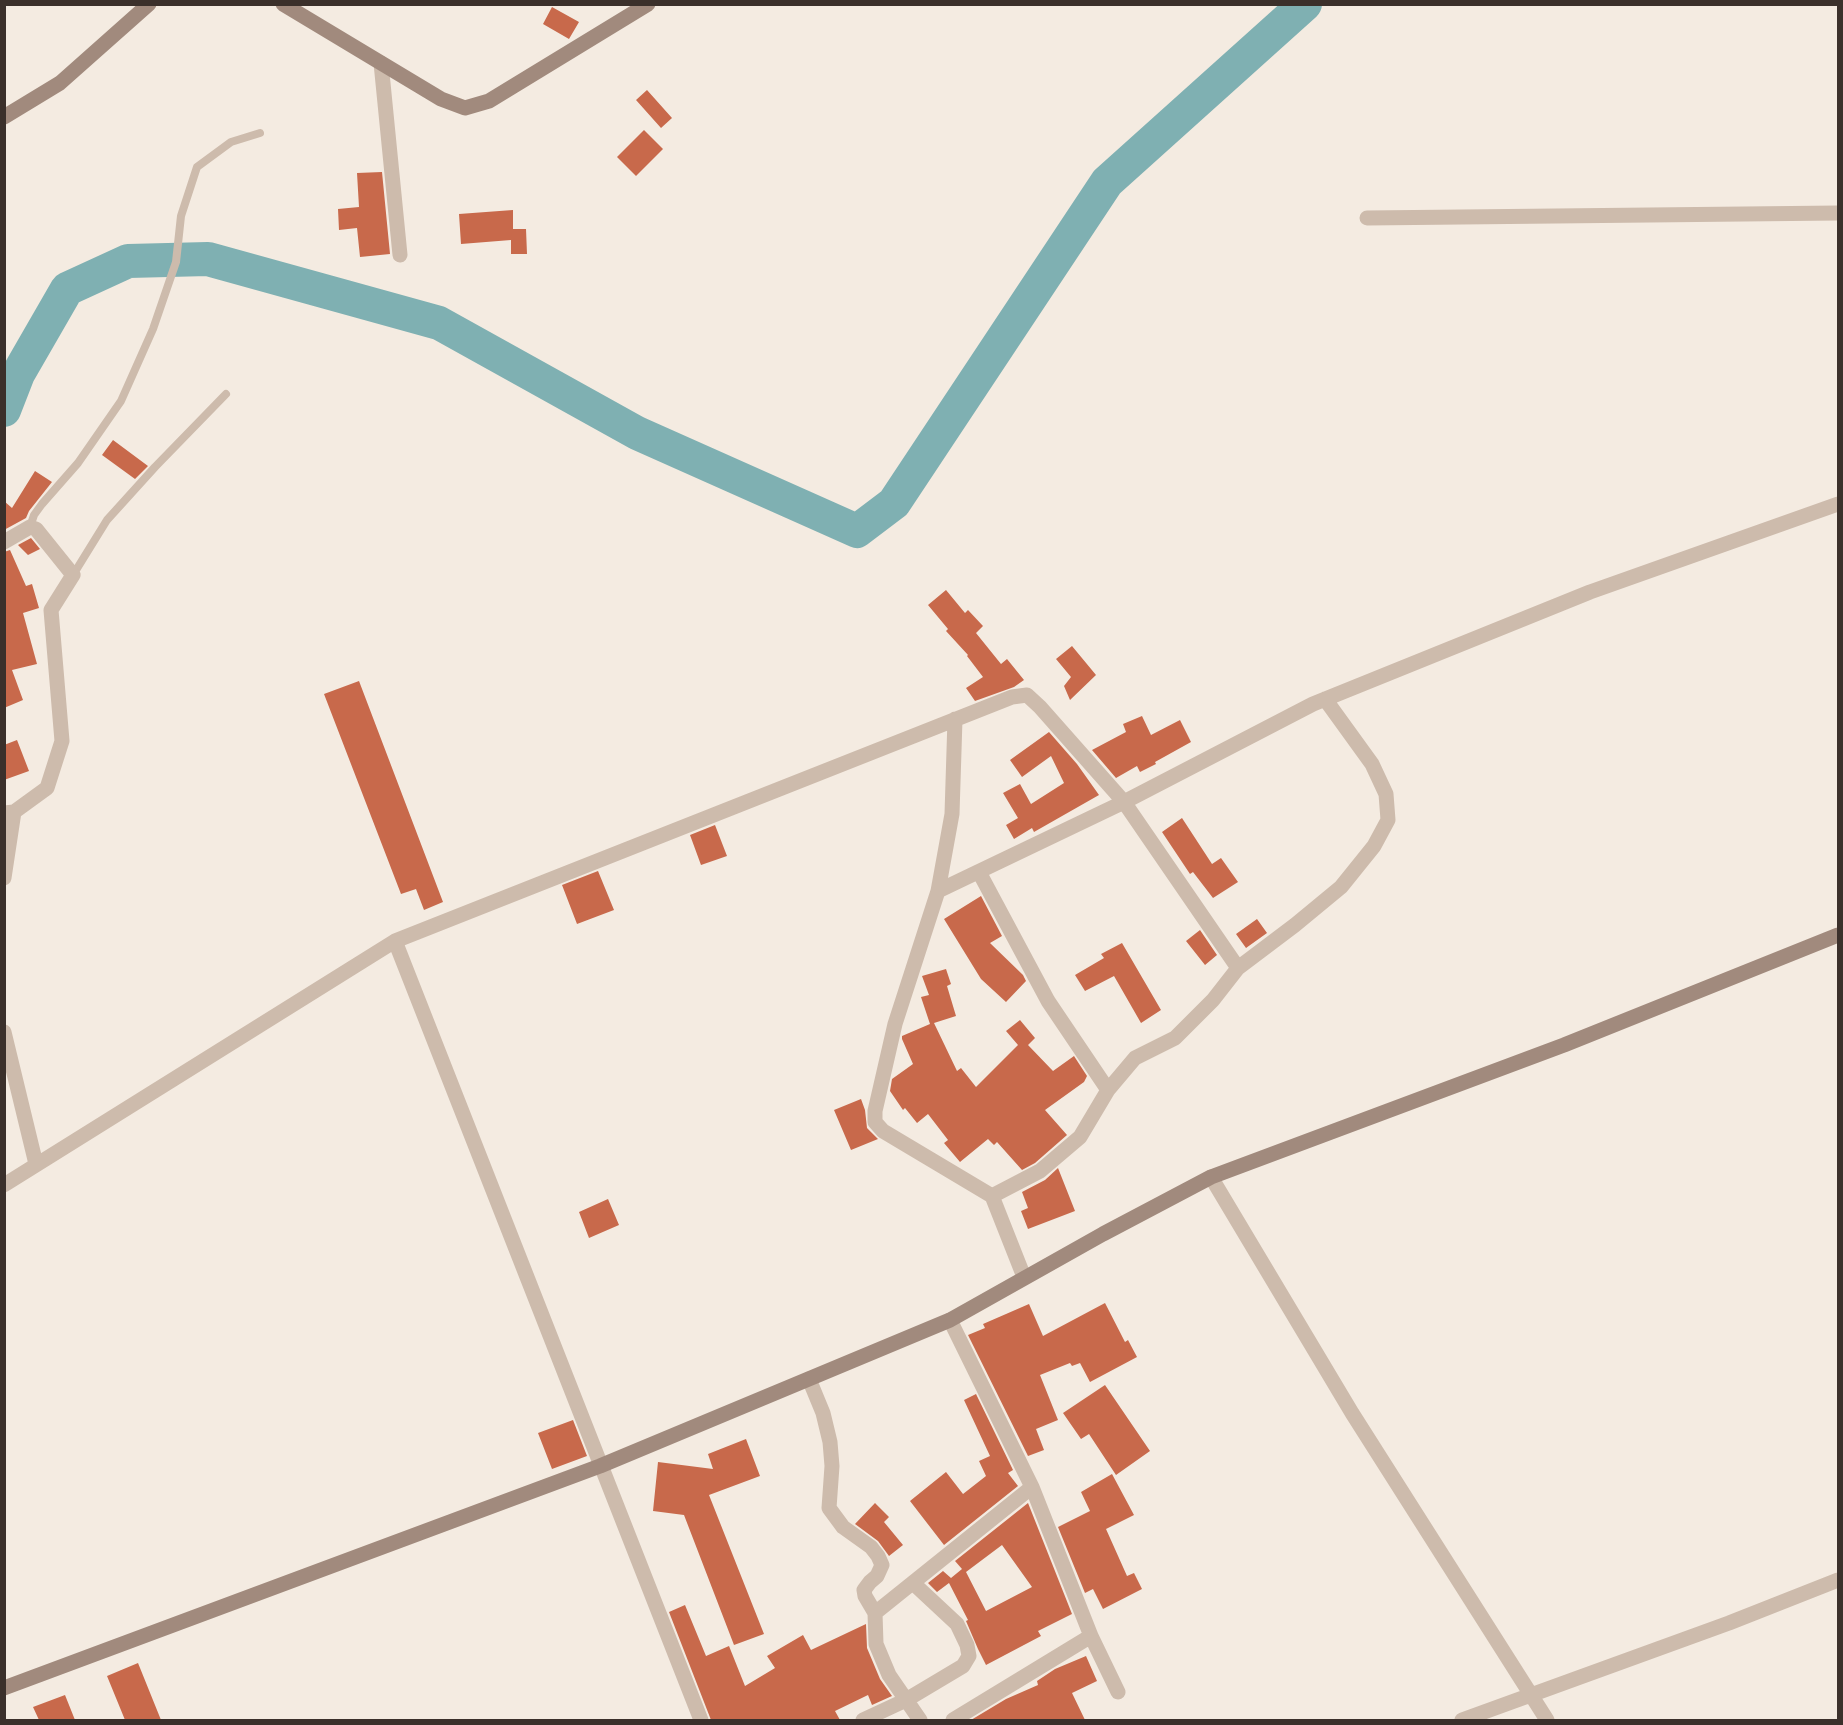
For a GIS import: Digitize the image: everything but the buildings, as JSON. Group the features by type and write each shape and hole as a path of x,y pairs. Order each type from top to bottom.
{"street":[{"path":"4,117 60,83 149,4"},
{"path":"283,4 441,99 465,108 489,101 648,4"},
{"path":"381,63 400,255"},
{"path":"1366,218 1839,213"},
{"path":"938,891 1124,802 1325,699 1590,592 1839,504"},
{"path":"4,542 30,527 36,529 73,574 51,610 62,741 47,788 9,812 4,879"},
{"path":"5,1184 395,941 1012,697 1027,695 1124,802 1238,968"},
{"path":"992,1196 1040,1171 1080,1137 1108,1090 1135,1058 1175,1038 1213,1000 1238,968 1295,925 1341,886 1374,846 1388,820 1386,794 1372,764 1325,699"},
{"path":"955,719 952,814 938,891 895,1024 875,1111 875,1122 883,1131 992,1196 1024,1277"},
{"path":"979,872 1048,1001 1108,1090"},
{"path":"4,1688 600,1466 950,1320 1024,1277 1211,1177 1564,1045 1839,935"},
{"path":"395,941 701,1720"},
{"path":"4,1032 36,1164"},
{"path":"1211,1177 1352,1413 1547,1720"},
{"path":"950,1320 1032,1487 1091,1636 1118,1692"},
{"path":"810,1379 823,1413 830,1442 832,1466 830,1509 843,1527 871,1547 882,1565 877,1576 864,1590 875,1613 876,1644 889,1675 920,1720"},
{"path":"875,1613 1032,1487"},
{"path":"1462,1720 1839,1580"},
{"path":"863,1720 906,1700 963,1666 969,1656 967,1645 957,1624 913,1583"},
{"path":"953,1720 1091,1636"}],"lane":[{"path":"30,527 34,515 78,464 121,401 153,329 176,262 181,216 197,167 231,142 260,133"},
{"path":"73,574 107,520 226,394"}],"waterway":[{"path":"4,410 18,374 67,289 128,261 208,259 439,323 637,433 857,531 894,503 1107,182 1305,4"}]}
